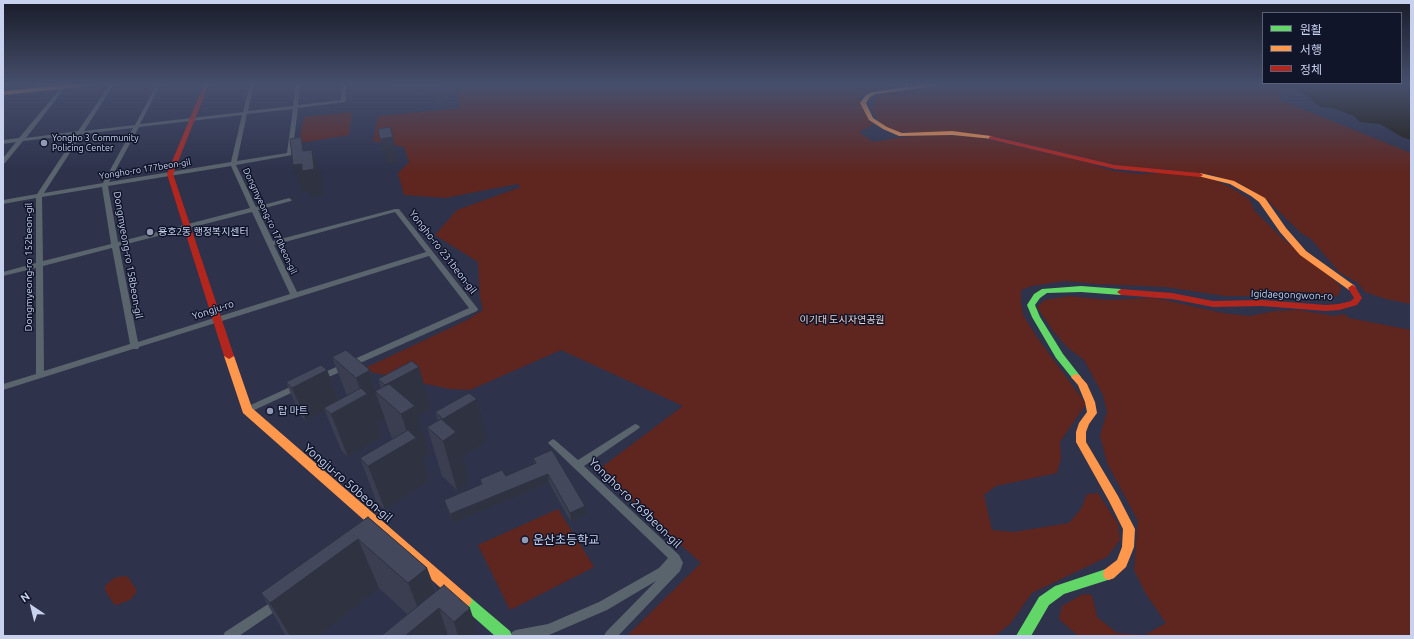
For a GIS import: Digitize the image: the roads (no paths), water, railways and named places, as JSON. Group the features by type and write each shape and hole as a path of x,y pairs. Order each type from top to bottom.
{"street":[{"path":"3,162 42,114"},
{"name":"Dongmyeong-ro 152beon-gil","path":"40,376 38,265 39,196 93,114"},
{"name":"Dongmyeong-ro 158beon-gil","path":"135,347 105,185 142,114"},
{"path":"170,174 194,114"},
{"path":"3,142 238,114"},
{"name":"Dongmyeong-ro 170beon-gil","path":"245,114 233,164 294,295"},
{"name":"Yongho-ro 177beon-gil","path":"3,202 290,154 294,114"},
{"name":"Igidaegongwon-ro","path":"868,114 871,119 885,128 901,134 952,133 981,136 1115,167 1196,174 1232,182 1262,200 1283,230 1303,253 1350,285 1356,292 1358,298 1354,303 1339,307 1326,308 1262,303 1212,304 1172,296 1081,289 1045,291 1037,296 1031,305 1036,317 1059,356 1082,384 1090,402 1092,413 1082,428 1081,442 1114,499 1129,529 1128,547 1122,563 1108,574 1084,580 1060,590 1044,601 1023,636"},
{"name":"Yongju-ro 50beon-gil","path":"170,174 247,410 379,531 504,636"},
{"path":"3,274 289,200"},
{"name":"Yongho-ro 231beon-gil","path":"247,410 474,309 397,210 271,244"},
{"name":"Yongju-ro","path":"3,387 135,347 294,295 430,253"},
{"path":"578,465 635,427"},
{"name":"Yongho-ro 269beon-gil","path":"516,636 549,629 603,606 663,571 675,558 553,443"},
{"path":"610,636 676,568 677,563 675,558"},
{"path":"229,636 287,596"}],"place":[{"name":"Yongho 3 Community Policing Center","path":"44,143"},
{"name":"용호2동 행정복지센터","path":"150,232"},
{"name":"탑 마트","path":"270,411"},
{"name":"운산초등학교","path":"525,540"}],"park label":[{"name":"이기대 도시자연공원","path":"842,320"}]}
